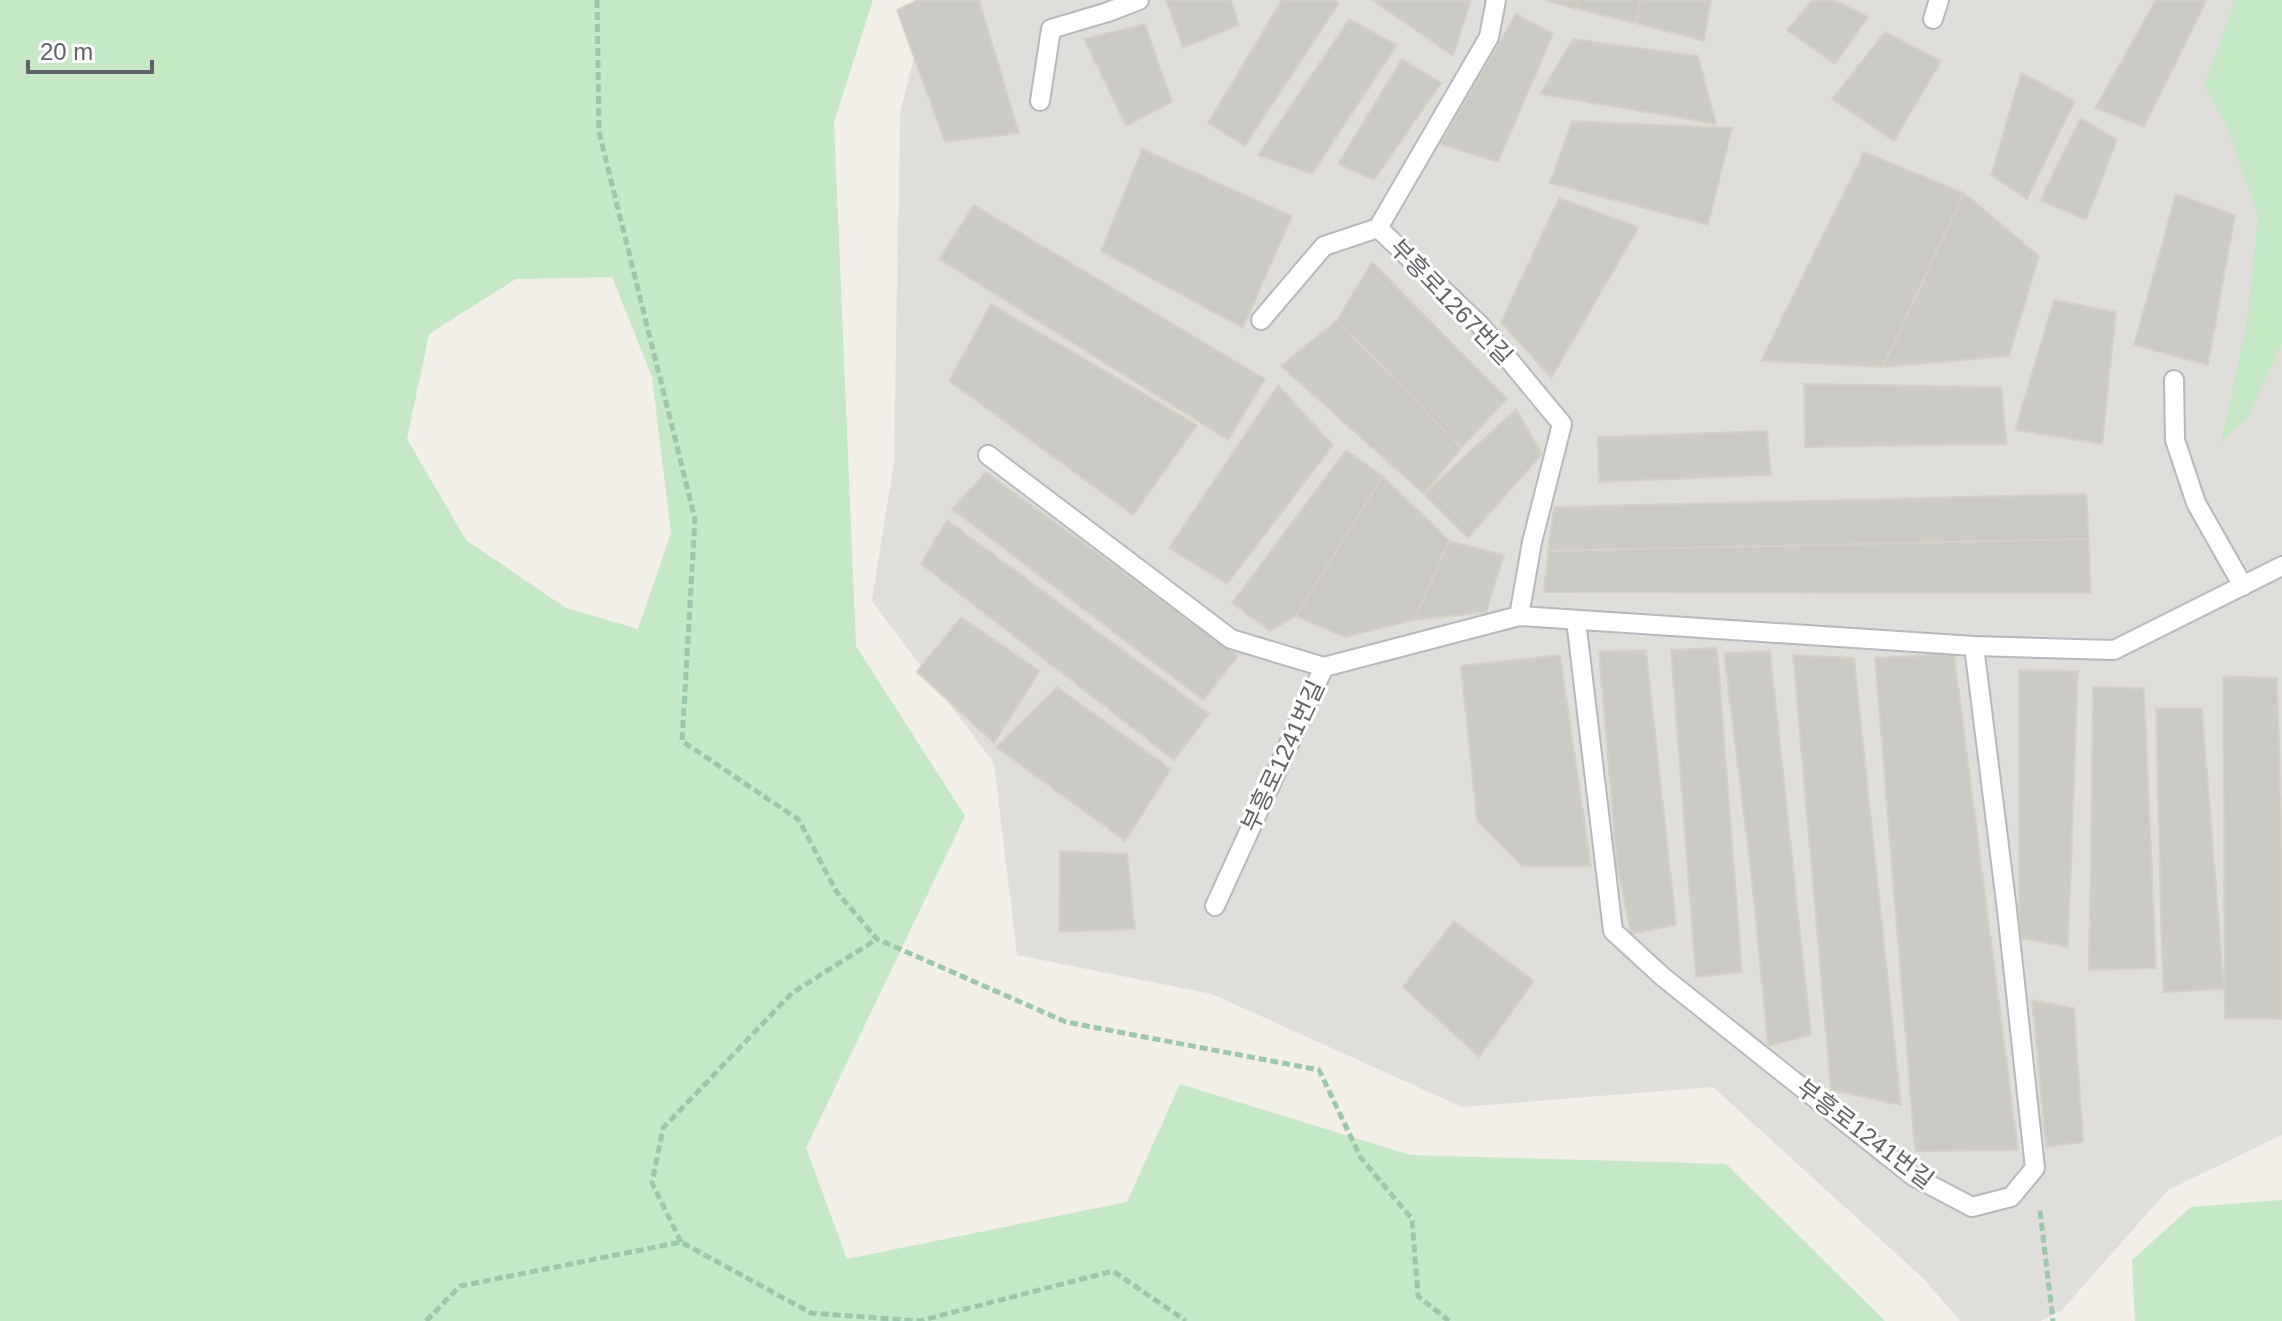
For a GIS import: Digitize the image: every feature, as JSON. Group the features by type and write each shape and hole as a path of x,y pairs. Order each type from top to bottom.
{"lane":[{"path":"1040,101 1051,29 1139,0"},
{"name":"부흥로1267번길","path":"1496,0 1489,37 1378,228 1481,326 1562,424 1532,542 1519,616"},
{"path":"1933,19 1939,0"},
{"path":"1261,320 1324,246 1378,228"},
{"path":"2174,380 2175,440 2196,503 2243,586"},
{"path":"988,455 1231,639 1324,667"},
{"name":"부흥로1241번길","path":"1215,906 1324,667 1519,616 1974,646 2114,650 2282,566"},
{"name":"부흥로1241번길","path":"1576,620 1613,931 1663,977 1913,1176 1972,1207 2011,1197 2035,1168"},
{"path":"1974,646 2035,1168"}],"path":[{"path":"597,0 599,132 695,519 682,741 799,820 836,891 877,939 1066,1022 1319,1070 1361,1158 1412,1219 1418,1296 1449,1321"},
{"path":"877,939 792,993 663,1128 652,1183 681,1242 811,1313 919,1321 1113,1271 1186,1321"},
{"path":"2035,1168 2053,1321"},
{"path":"426,1321 460,1286 681,1242"}],"shaded area":[{"path":"928,0 2282,0 2282,1135 2168,1190 2061,1311 2040,1321 1960,1321 1924,1279 1713,1087 1462,1107 1212,994 1017,955 994,763 872,601 894,461 900,113"}],"green space":[{"path":"0,0 873,0 834,122 856,646 965,816 806,1148 847,1259 1127,1202 1180,1084 1410,1155 1726,1164 1885,1321 0,1321","holes":["612,277 652,377 671,533 638,629 566,608 466,540 407,439 429,334 516,279"]},
{"path":"2235,0 2282,0 2282,343 2248,417 2221,443 2247,321 2258,216 2226,124 2204,86"},
{"path":"2282,1200 2282,1321 2135,1321 2132,1260 2191,1207"}],"building":[{"path":"918,0 979,0 1019,133 945,142 897,10"},
{"path":"1166,0 1231,0 1239,25 1183,48"},
{"path":"1282,0 1335,0 1339,3 1245,146 1208,123"},
{"path":"1372,0 1471,0 1453,56"},
{"path":"1544,0 1579,0 1577,9"},
{"path":"1579,0 1641,0 1635,23 1577,9"},
{"path":"1641,0 1711,0 1704,41 1635,23"},
{"path":"1812,0 1834,0 1868,17 1835,64 1787,30"},
{"path":"2156,0 2207,0 2144,127 2095,108"},
{"path":"1516,14 1553,34 1498,162 1440,144"},
{"path":"1349,19 1397,45 1312,174 1258,155"},
{"path":"1145,24 1172,102 1126,126 1084,39"},
{"path":"1885,32 1941,61 1894,141 1832,99"},
{"path":"1573,39 1698,56 1716,124 1540,94"},
{"path":"1402,59 1441,83 1374,180 1338,164"},
{"path":"2021,73 2075,101 2027,199 1991,175"},
{"path":"2081,118 2117,140 2086,220 2040,200"},
{"path":"1572,121 1732,128 1708,225 1550,183"},
{"path":"1142,149 1292,216 1243,328 1101,251"},
{"path":"1864,152 1964,193 1883,367 1761,361"},
{"path":"1964,193 2039,256 2009,356 1883,367"},
{"path":"2176,194 2235,215 2208,365 2134,345"},
{"path":"1559,198 1639,227 1551,378 1501,322"},
{"path":"974,205 1265,379 1228,440 939,259"},
{"path":"1372,262 1507,399 1461,448 1337,320"},
{"path":"2054,300 2116,312 2102,444 2015,430"},
{"path":"991,304 1197,425 1133,515 949,381"},
{"path":"1337,320 1461,448 1424,494 1281,366"},
{"path":"1804,384 2001,387 2007,444 1805,447"},
{"path":"1278,385 1333,445 1227,584 1169,548"},
{"path":"1516,409 1542,454 1468,538 1424,494"},
{"path":"1767,431 1771,475 1599,482 1598,437"},
{"path":"1346,450 1383,476 1296,616 1270,631 1232,603"},
{"path":"986,472 1238,656 1203,700 952,509"},
{"path":"1383,476 1449,541 1414,620 1345,637 1296,616"},
{"path":"2086,494 2089,539 1548,551 1554,507"},
{"path":"947,520 1209,714 1174,760 921,564"},
{"path":"2089,539 2090,593 1544,592 1548,551"},
{"path":"1449,541 1504,555 1486,612 1414,620"},
{"path":"961,617 1040,671 994,743 917,672"},
{"path":"1717,648 1742,972 1696,977 1671,650"},
{"path":"1646,650 1676,925 1631,934 1617,866 1599,651"},
{"path":"1770,651 1811,1035 1768,1046 1751,871 1724,653"},
{"path":"1954,654 2018,1150 1915,1151 1875,658"},
{"path":"1560,655 1591,866 1522,866 1477,821 1461,666"},
{"path":"1793,655 1854,658 1901,1105 1831,1090"},
{"path":"2019,670 2078,671 2068,947 2019,938"},
{"path":"2223,676 2277,678 2282,853 2282,1019 2225,1018"},
{"path":"1057,687 1171,769 1125,841 996,747"},
{"path":"2093,687 2144,688 2156,968 2089,970"},
{"path":"2156,708 2202,708 2224,989 2163,992"},
{"path":"1060,851 1127,854 1135,929 1059,932"},
{"path":"1454,921 1534,981 1479,1057 1403,987"},
{"path":"2032,1000 2074,1008 2083,1142 2046,1147"}]}
